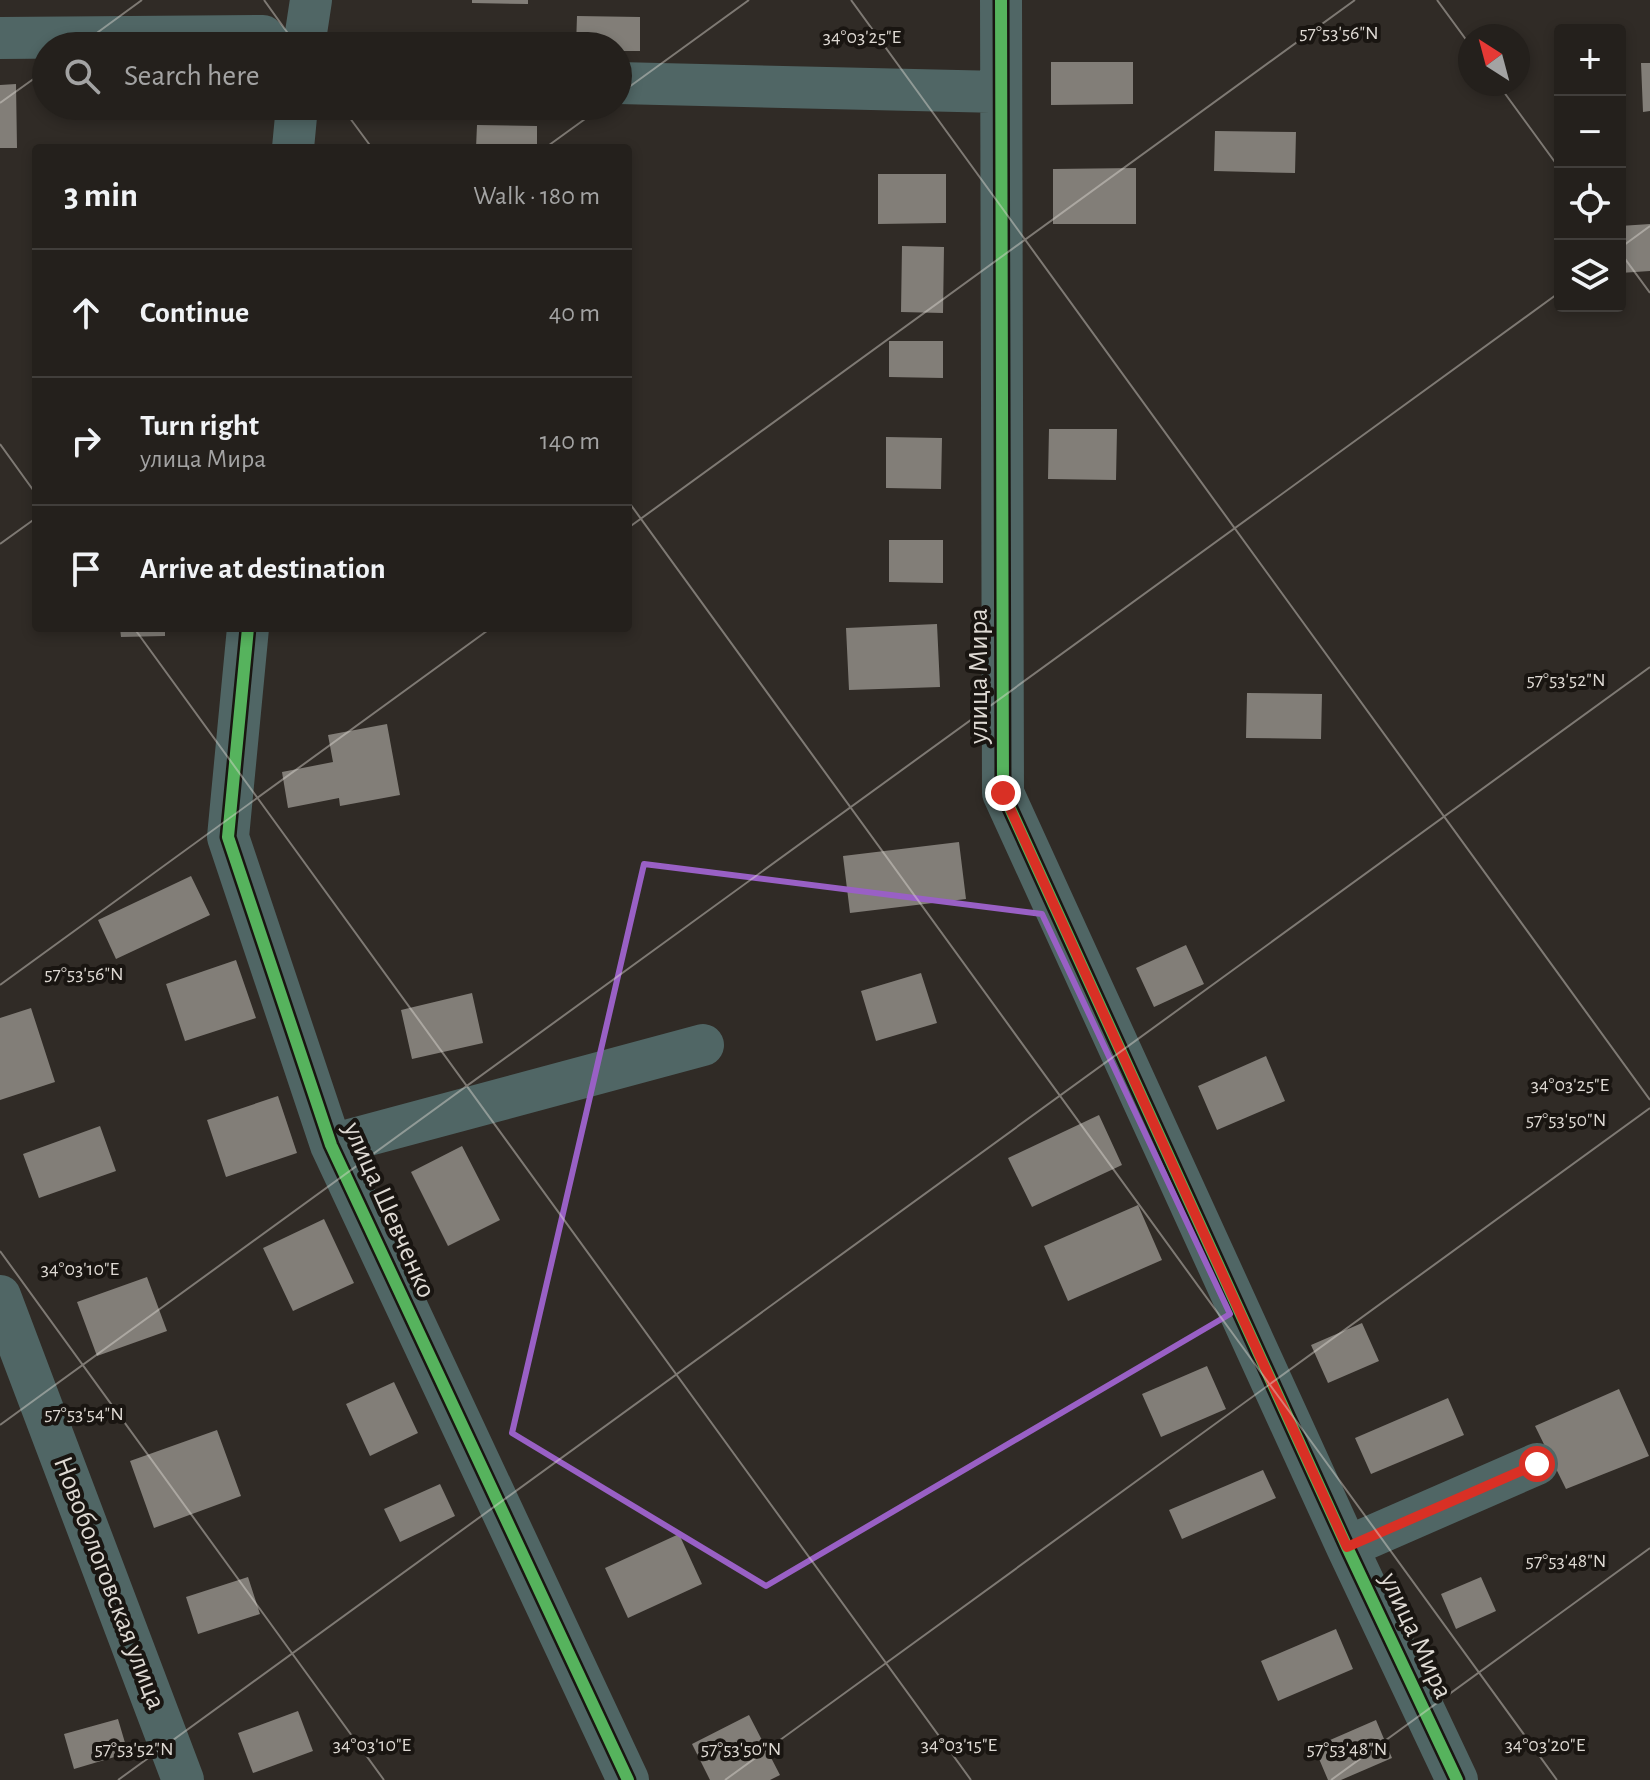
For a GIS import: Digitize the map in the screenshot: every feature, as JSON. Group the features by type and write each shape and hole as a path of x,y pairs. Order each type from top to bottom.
{"street":[{"path":"306,32 311,0"},
{"name":"улица Мира","path":"1001,0 1003,793 1347,1547 1457,1780"},
{"path":"0,38 32,38"},
{"path":"632,83 1001,92"},
{"path":"293,144 296,120"},
{"name":"улица Шевченко","path":"248,632 228,837 331,1145 628,1780"},
{"path":"331,1145 703,1045"},
{"name":"Новобологовская улица","path":"0,1296 183,1780"},
{"path":"1347,1547 1537,1464"}],"highlighted area":[{"path":"644,864 1042,914 1230,1314 766,1586 512,1433"}],"building":[{"path":"472,0 528,0 528,4 472,3"},
{"path":"577,16 640,17 640,51 632,51 632,32 576,32"},
{"path":"1051,62 1133,62 1133,104 1051,105"},
{"path":"1641,63 1650,63 1650,111 1643,112"},
{"path":"16,84 17,148 0,148 0,85"},
{"path":"477,125 537,126 537,144 476,144"},
{"path":"1215,131 1296,132 1295,173 1214,171"},
{"path":"1136,168 1136,224 1053,224 1053,169"},
{"path":"878,174 946,174 946,223 878,224"},
{"path":"1650,224 1650,271 1626,273 1626,226"},
{"path":"902,246 944,247 943,313 901,312"},
{"path":"889,341 943,341 943,378 889,377"},
{"path":"1049,429 1117,429 1116,480 1048,479"},
{"path":"886,437 942,438 941,489 886,488"},
{"path":"889,540 943,540 943,583 889,582"},
{"path":"937,624 940,687 849,690 846,628"},
{"path":"120,632 165,632 165,636 121,637"},
{"path":"1247,693 1322,694 1321,739 1246,738"},
{"path":"387,724 400,795 340,806 339,798 288,808 282,772 333,762 328,735"},
{"path":"959,842 966,899 850,913 843,856"},
{"path":"191,876 210,915 116,959 98,920"},
{"path":"1186,945 1204,984 1154,1007 1136,968"},
{"path":"236,960 256,1018 185,1041 166,984"},
{"path":"921,973 937,1023 876,1041 861,991"},
{"path":"472,993 483,1043 412,1059 401,1010"},
{"path":"31,1008 55,1082 0,1100 0,1018"},
{"path":"1266,1056 1285,1101 1217,1130 1198,1086"},
{"path":"278,1096 297,1153 226,1177 207,1120"},
{"path":"1099,1115 1122,1165 1032,1207 1008,1158"},
{"path":"100,1126 116,1171 39,1198 23,1154"},
{"path":"462,1146 500,1220 448,1246 411,1172"},
{"path":"1138,1205 1162,1260 1068,1301 1044,1246"},
{"path":"324,1219 354,1283 293,1311 263,1248"},
{"path":"147,1277 167,1331 97,1356 77,1302"},
{"path":"1362,1323 1379,1361 1328,1383 1311,1345"},
{"path":"1207,1366 1226,1409 1161,1437 1142,1394"},
{"path":"394,1382 418,1433 370,1456 346,1404"},
{"path":"1619,1389 1649,1456 1566,1489 1535,1426"},
{"path":"1448,1398 1464,1435 1371,1474 1355,1438"},
{"path":"217,1430 241,1496 154,1528 130,1461"},
{"path":"1263,1470 1276,1498 1182,1539 1169,1510"},
{"path":"440,1484 455,1516 400,1542 384,1509"},
{"path":"679,1534 702,1584 628,1618 605,1568"},
{"path":"248,1577 260,1614 198,1634 186,1597"},
{"path":"1481,1577 1496,1611 1456,1629 1441,1594"},
{"path":"1336,1629 1353,1669 1278,1701 1261,1661"},
{"path":"298,1711 313,1751 253,1773 238,1733"},
{"path":"749,1715 780,1775 770,1780 710,1780 692,1744"},
{"path":"118,1719 128,1753 74,1769 64,1734"},
{"path":"1376,1720 1392,1758 1341,1780 1328,1780 1314,1747"}],"cycle path":[{"path":"1001,0 1003,793 1347,1547 1457,1780"},
{"path":"248,632 228,837 331,1145 628,1780"}],"route":[{"path":"1003,793 1347,1547 1537,1464"}]}
